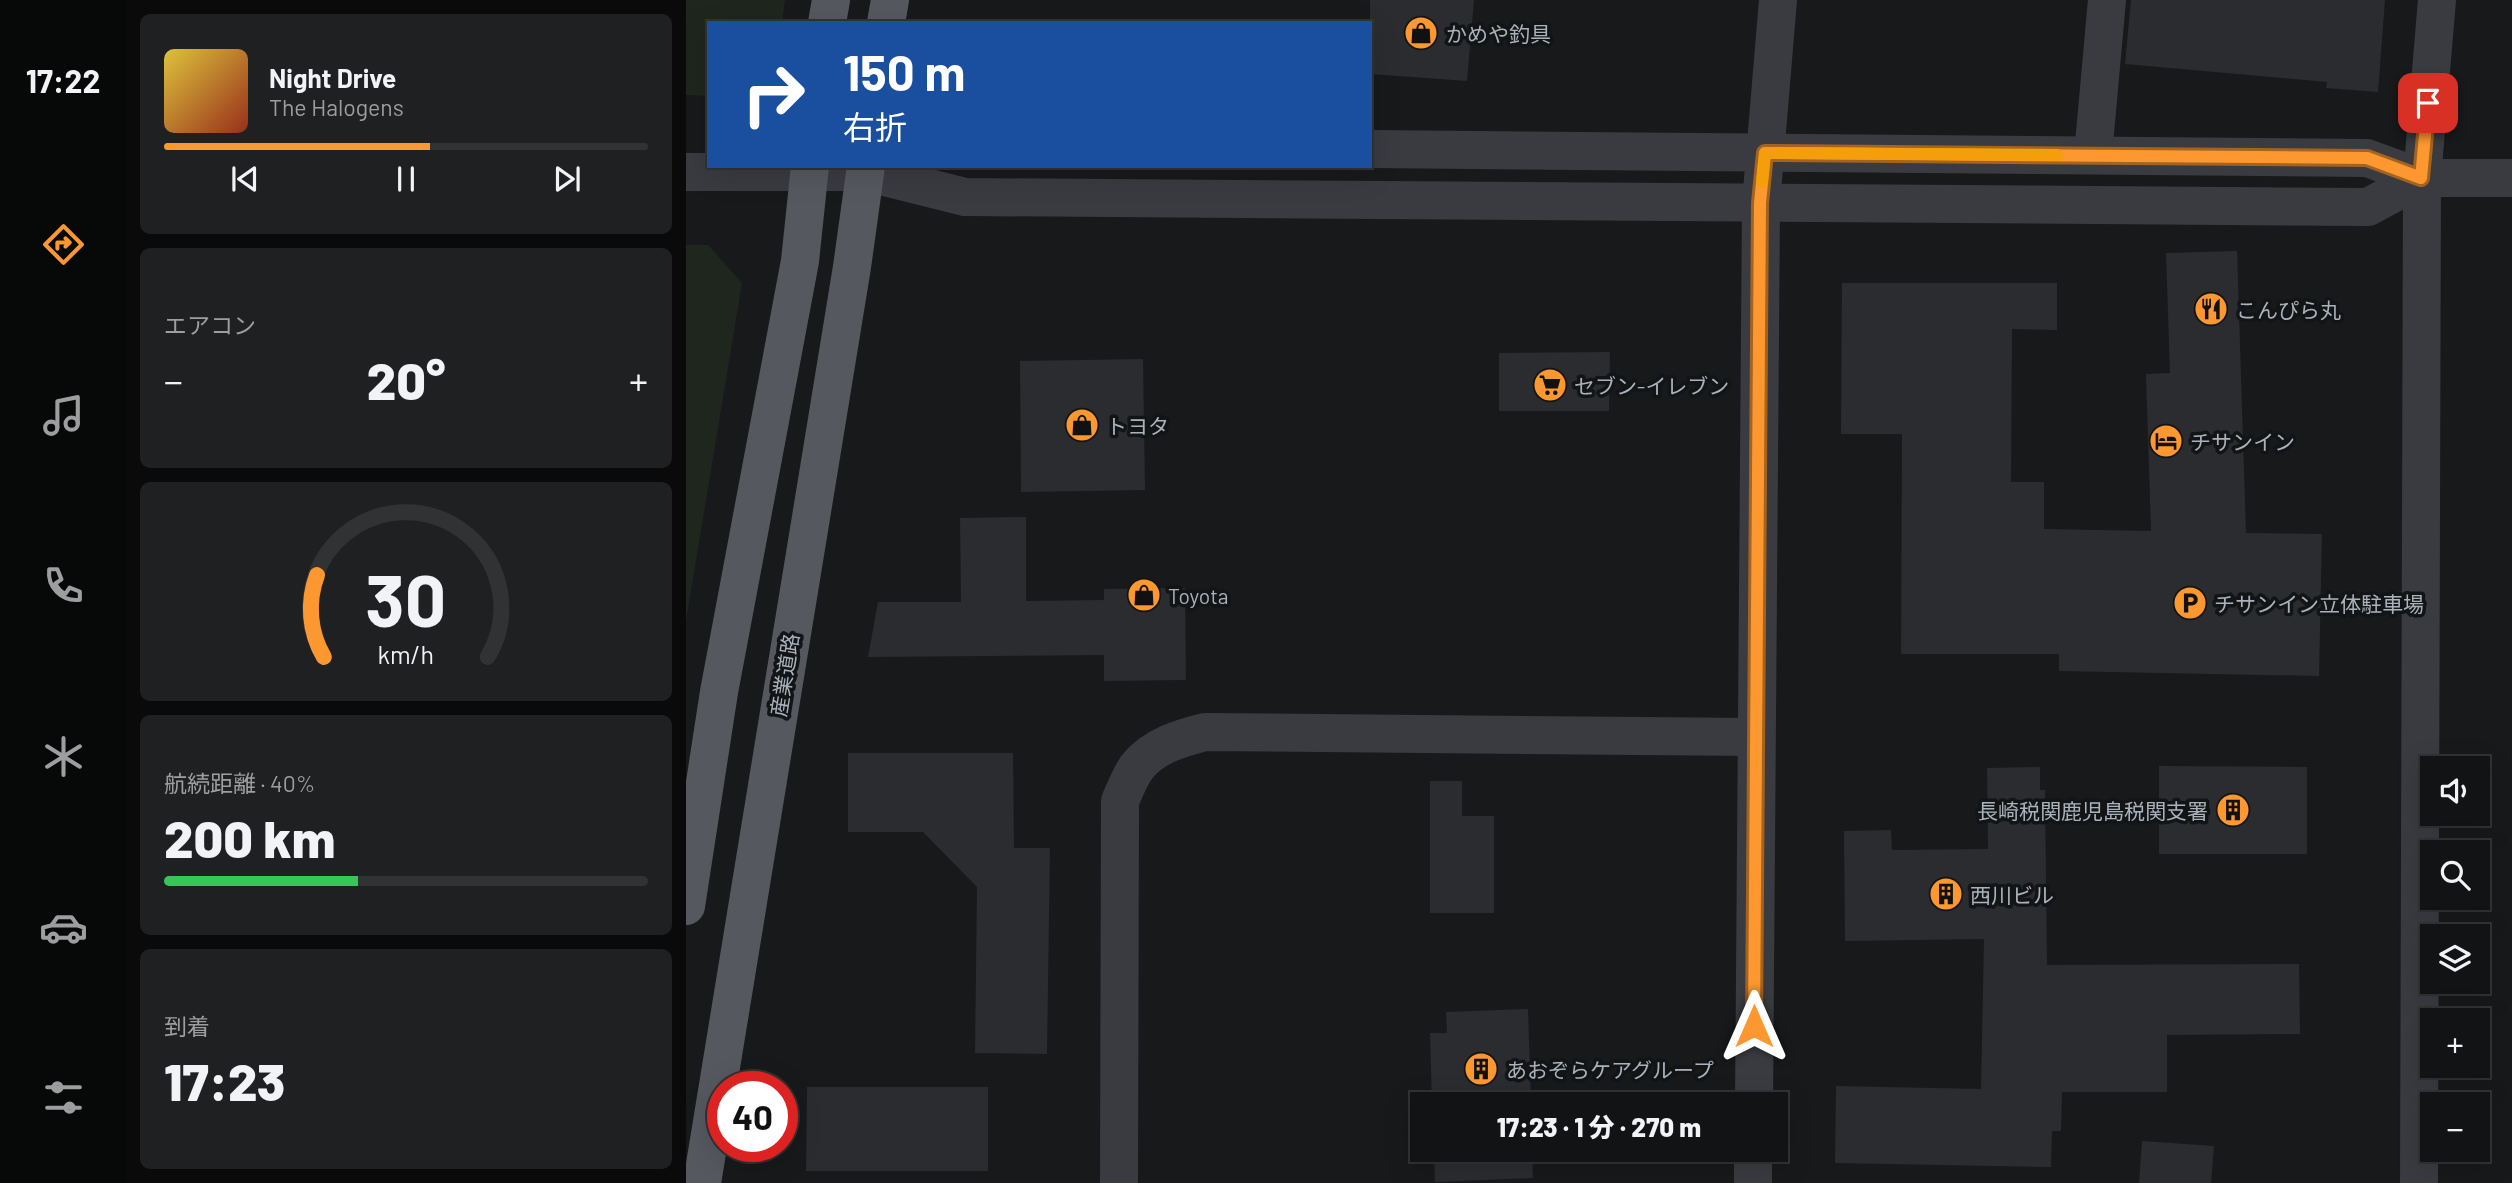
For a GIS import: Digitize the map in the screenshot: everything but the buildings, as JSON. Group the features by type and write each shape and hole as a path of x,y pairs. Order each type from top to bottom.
{"main road":[{"path":"827,21 831,0"},
{"path":"886,21 890,0"},
{"name":"産業道路","path":"702,1183 852,267 873,168"},
{"path":"686,906 719,692 800,261 810,170"}],"street":[{"path":"1754,1092 1760,203 1779,0"},
{"path":"2093,155 2107,0"},
{"path":"2419,1183 2421,178 2437,0"},
{"path":"1372,149 2367,158 2421,178 2512,178"},
{"path":"686,173 873,168 965,197 2368,207 2421,178"},
{"path":"1119,1183 1120,801 1136,767 1150,754 1175,740 1205,732 1756,737"},
{"path":"1753,1162 1753,1183"}],"shaded area":[{"path":"686,0 785,0 782,21 707,21 707,96 686,95"},
{"path":"686,245 708,245 742,283 686,621"}],"slow traffic":[{"path":"1762,182 1765,153 2057,155"}],"place":[{"name":"かめや釣具","path":"1421,33"},
{"name":"こんぴら丸","path":"2211,309"},
{"name":"セブン-イレブン","path":"1550,385"},
{"name":"トヨタ","path":"1082,425"},
{"name":"チサンイン","path":"2166,441"},
{"name":"Toyota","path":"1144,595"},
{"name":"チサンイン立体駐車場","path":"2190,603"},
{"name":"長崎税関鹿児島税関支署","path":"2233,810"},
{"name":"西川ビル","path":"1946,894"},
{"name":"あおぞらケアグループ","path":"1481,1069"}],"route":[{"path":"1754,1026 1760,203 1765,153 2367,158 2421,178 2428,103"}]}
